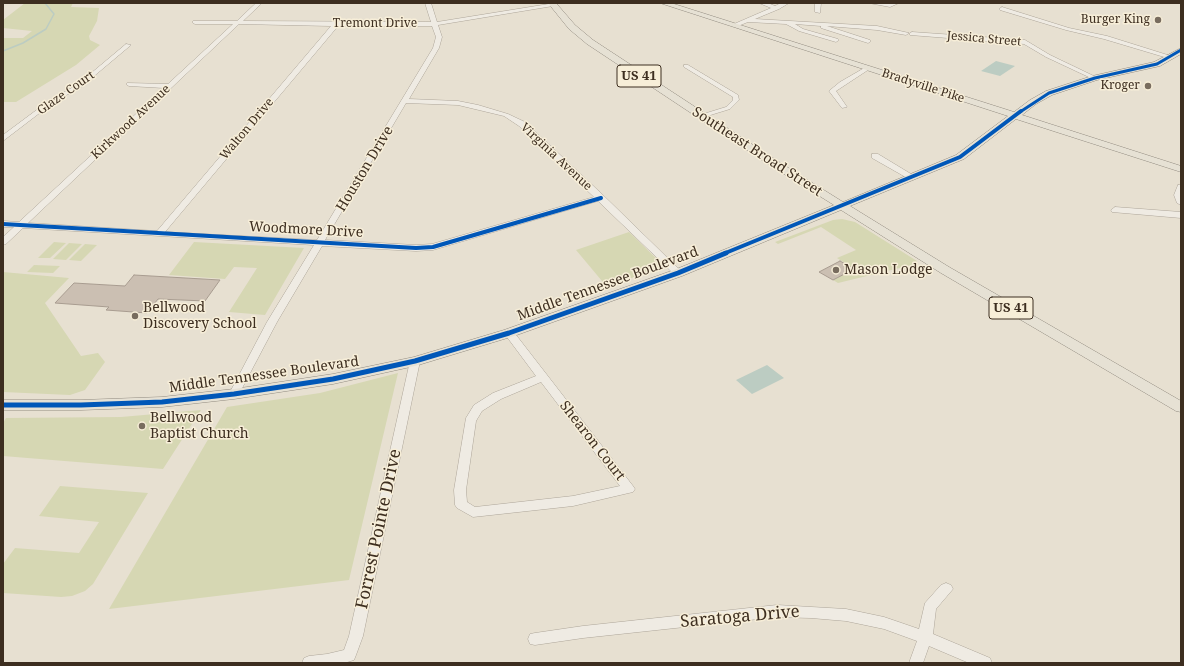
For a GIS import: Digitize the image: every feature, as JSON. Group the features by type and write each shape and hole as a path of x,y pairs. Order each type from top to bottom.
{"main road":[{"name":"Bradyville Pike","path":"664,3 1181,169"},
{"name":"Southeast Broad Street","path":"552,4 572,27 590,42 842,206 945,270 1181,407"},
{"name":"Middle Tennessee Boulevard","path":"3,405 81,405 154,402 234,394 333,379 415,361 509,333 678,273 912,177 960,156 1033,102 1049,93 1095,78 1157,64 1181,50"}],"street":[{"name":"Kirkwood Avenue","path":"3,242 259,3"},
{"name":"Houston Drive","path":"234,394 272,322 406,101 436,48 439,37 428,3"},
{"path":"762,3 777,8"},
{"path":"736,25 786,3"},
{"path":"818,3 818,12"},
{"path":"872,3 890,5 896,3"},
{"name":"Tremont Drive","path":"195,22 436,24 552,4"},
{"name":"Jessica Street","path":"1002,9 1075,31 1116,40 1171,57"},
{"name":"Jessica Street","path":"748,20 816,23 877,28 909,33 1026,42 1048,56 1095,78"},
{"path":"786,21 801,30 836,40"},
{"path":"816,23 827,29 868,41"},
{"name":"Walton Drive","path":"159,234 336,24"},
{"name":"Glaze Court","path":"3,139 52,101 79,86 128,46"},
{"path":"686,66 736,96 736,100 728,108 702,116"},
{"path":"844,107 832,91 842,83 868,68"},
{"path":"129,84 170,86"},
{"name":"Virginia Avenue","path":"406,101 458,103 506,115 522,124 678,273"},
{"path":"876,156 912,177"},
{"path":"1181,187 1178,195 1181,203"},
{"name":"Woodmore Drive","path":"3,224 416,248 433,247 601,198"},
{"path":"1115,210 1181,215"},
{"name":"Shearon Court","path":"509,333 542,378 629,489 573,501 474,512 461,505 460,490 470,421 478,408 497,396 542,378"},
{"name":"Forrest Pointe Drive","path":"309,663 327,661 349,655 356,636 415,361"},
{"path":"916,663 924,637 930,607 946,589"},
{"name":"Saratoga Drive","path":"535,639 583,632 777,611 811,612 846,615 884,623 924,637 984,663"}],"green space":[{"path":"25,3 73,3 71,7 99,8 97,21 89,36 90,40 100,45 76,65 16,102 3,102 3,38 23,38 32,31 3,28 3,20"},
{"path":"842,219 855,222 917,261 916,264 838,283 833,280 854,269 837,258 856,250 821,227 778,244 775,242 833,220"},
{"path":"629,232 658,260 659,268 607,287 576,250"},
{"path":"54,242 66,243 50,258 38,258"},
{"path":"194,242 304,248 265,315 229,312 257,268 234,267 225,279 169,275"},
{"path":"69,243 82,244 66,260 53,259"},
{"path":"85,244 97,245 81,261 69,260"},
{"path":"34,265 60,266 53,273 27,272"},
{"path":"3,272 69,278 45,303 81,356 98,353 105,362 85,390 70,395 3,392"},
{"path":"398,373 349,580 109,609 227,407 320,393"},
{"path":"201,410 163,469 3,456 3,423 6,418 121,417"},
{"path":"60,486 148,493 93,584 85,591 72,596 61,597 3,593 3,564 15,548 79,553 99,522 39,516"}],"shaded area":[{"path":"996,61 1015,66 1000,76 981,71"},
{"path":"767,365 784,378 752,394 736,380"}],"building":[{"name":"Mason Lodge","path":"840,261 854,269 833,280 819,272"},
{"name":"Bellwood Discovery School","path":"134,275 220,280 205,301 158,299 147,313 106,310 109,307 55,303 74,283 125,286"}],"waterway":[{"path":"3,51 23,43 46,29 54,14 45,3"}],"cycle path":[{"path":"3,405 81,405 162,402 234,394 333,379 415,361 509,333 678,273 960,157 1033,102 1049,93 1095,78 1157,64 1181,50"},
{"path":"3,224 416,248 433,247 601,198"}],"place":[{"name":"Burger King","path":"1158,20"},
{"name":"Kroger","path":"1148,86"},
{"name":"Mason Lodge","path":"836,270"},
{"name":"Bellwood Discovery School","path":"135,316"},
{"name":"Bellwood Baptist Church","path":"142,426"}]}
